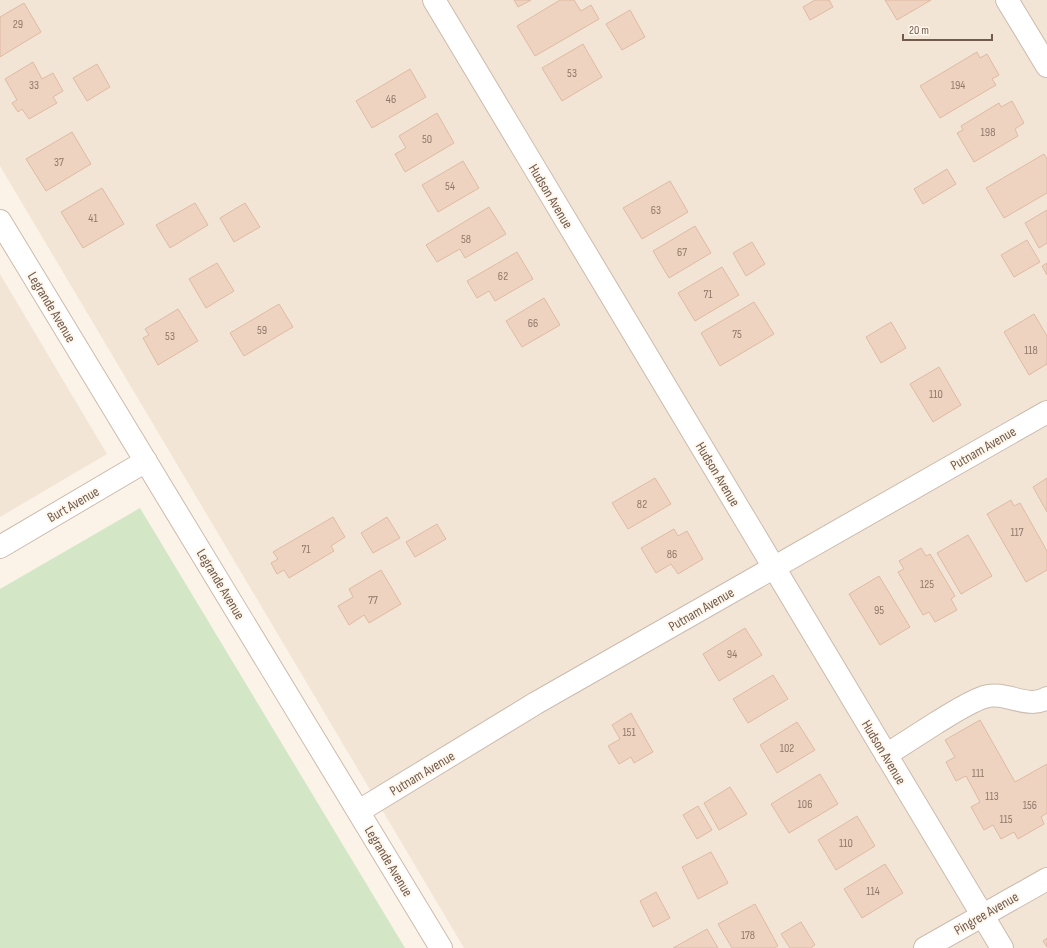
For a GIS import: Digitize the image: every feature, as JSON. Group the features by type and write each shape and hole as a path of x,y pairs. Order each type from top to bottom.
{"street":[{"name":"Hudson Avenue","path":"434,0 1002,948"},
{"path":"1008,0 1047,66"},
{"name":"Legrande Avenue","path":"0,221 441,948"},
{"name":"Putnam Avenue","path":"359,811 536,703 1047,412"},
{"name":"Burt Avenue","path":"0,546 146,461"},
{"path":"886,754 956,710 986,696 1007,696 1028,702 1041,702 1047,698"},
{"name":"Pingree Avenue","path":"925,948 1047,879"}],"shaded area":[{"path":"0,0 1047,0 1047,948 464,948 0,166"},
{"path":"0,274 107,454 0,517"}],"green space":[{"path":"140,508 405,948 0,948 0,589"}],"building":[{"path":"514,0 531,0 518,7"},
{"path":"560,0 574,0 581,11 591,5 599,19 535,56 517,26"},
{"path":"815,0 829,0 833,7 810,20 803,7"},
{"path":"885,0 931,0 897,20"},
{"path":"24,3 41,32 0,57 0,17"},
{"path":"630,10 645,37 622,50 606,24"},
{"path":"583,44 602,77 562,101 542,68"},
{"path":"977,52 980,58 987,54 999,75 992,79 996,85 940,118 920,86"},
{"path":"33,62 42,79 53,73 63,91 53,97 57,103 29,119 22,109 18,112 12,103 17,100 5,79"},
{"path":"97,64 110,87 87,101 73,78"},
{"path":"410,69 426,97 372,128 356,101"},
{"path":"1012,101 1024,123 1015,129 1018,136 974,162 957,133 963,130 961,126 999,103 1001,107"},
{"path":"437,113 454,143 405,172 395,154 406,148 399,136"},
{"path":"72,132 91,164 46,191 26,159"},
{"path":"1044,154 1047,159 1047,193 1004,218 986,188"},
{"path":"463,161 479,188 438,212 422,185"},
{"path":"947,169 956,184 923,204 914,189"},
{"path":"670,181 688,212 642,239 623,208"},
{"path":"102,188 124,224 83,248 61,212"},
{"path":"195,203 208,225 170,248 156,225"},
{"path":"245,203 260,227 234,242 220,218"},
{"path":"489,207 506,234 465,258 460,249 437,262 426,245"},
{"path":"1047,210 1047,243 1039,248 1025,223"},
{"path":"695,226 711,253 669,278 653,251"},
{"path":"1027,240 1040,262 1014,277 1001,255"},
{"path":"752,242 765,264 746,276 733,253"},
{"path":"517,252 533,279 495,301 489,291 477,298 467,281"},
{"path":"217,263 234,291 206,308 189,279"},
{"path":"1047,263 1047,275 1042,266"},
{"path":"722,267 739,295 695,321 678,293"},
{"path":"544,298 560,325 522,347 506,321"},
{"path":"754,302 774,334 720,366 701,333"},
{"path":"279,304 293,327 244,356 230,333"},
{"path":"178,309 198,341 158,365 143,338 149,335 145,329"},
{"path":"1034,314 1047,336 1047,364 1029,375 1004,332"},
{"path":"891,322 906,348 881,363 866,337"},
{"path":"939,367 961,405 933,422 910,384"},
{"path":"655,478 671,504 628,529 612,503"},
{"path":"1047,478 1047,512 1033,487"},
{"path":"1011,500 1014,506 1020,503 1047,551 1047,570 1026,582 987,514"},
{"path":"333,517 345,537 331,546 334,551 289,578 284,570 277,574 271,563 278,559 273,552"},
{"path":"387,517 400,538 373,553 361,533"},
{"path":"437,524 446,539 415,557 406,542"},
{"path":"674,529 678,536 687,531 703,559 678,574 671,564 656,573 641,548"},
{"path":"968,535 992,576 961,594 937,553"},
{"path":"921,548 926,556 930,554 955,596 951,599 957,610 935,622 929,612 923,615 898,572 904,569 899,561"},
{"path":"381,570 401,604 369,623 364,615 349,625 338,606 353,597 349,589"},
{"path":"879,576 910,627 880,645 849,594"},
{"path":"745,628 762,655 719,681 703,654"},
{"path":"773,675 788,699 748,723 733,699"},
{"path":"631,713 653,752 634,763 631,757 619,764 608,746 620,739 612,725"},
{"path":"980,720 1015,782 1047,764 1047,813 1041,817 1044,824 1018,839 1014,832 1001,839 993,825 984,830 971,807 980,802 966,776 956,781 946,762 955,757 945,740"},
{"path":"797,722 815,750 777,773 760,745"},
{"path":"820,774 838,804 789,833 771,804"},
{"path":"730,787 747,814 719,830 704,803"},
{"path":"698,806 712,830 697,839 683,815"},
{"path":"857,816 875,846 836,870 818,840"},
{"path":"711,852 728,883 698,899 682,867"},
{"path":"885,864 903,893 862,918 844,889"},
{"path":"656,892 670,918 653,927 640,901"},
{"path":"755,904 778,946 774,948 732,948 718,924"},
{"path":"801,922 815,945 810,948 790,948 781,934"},
{"path":"707,929 718,948 673,948"},
{"path":"1047,938 1047,947 1043,941"}]}
